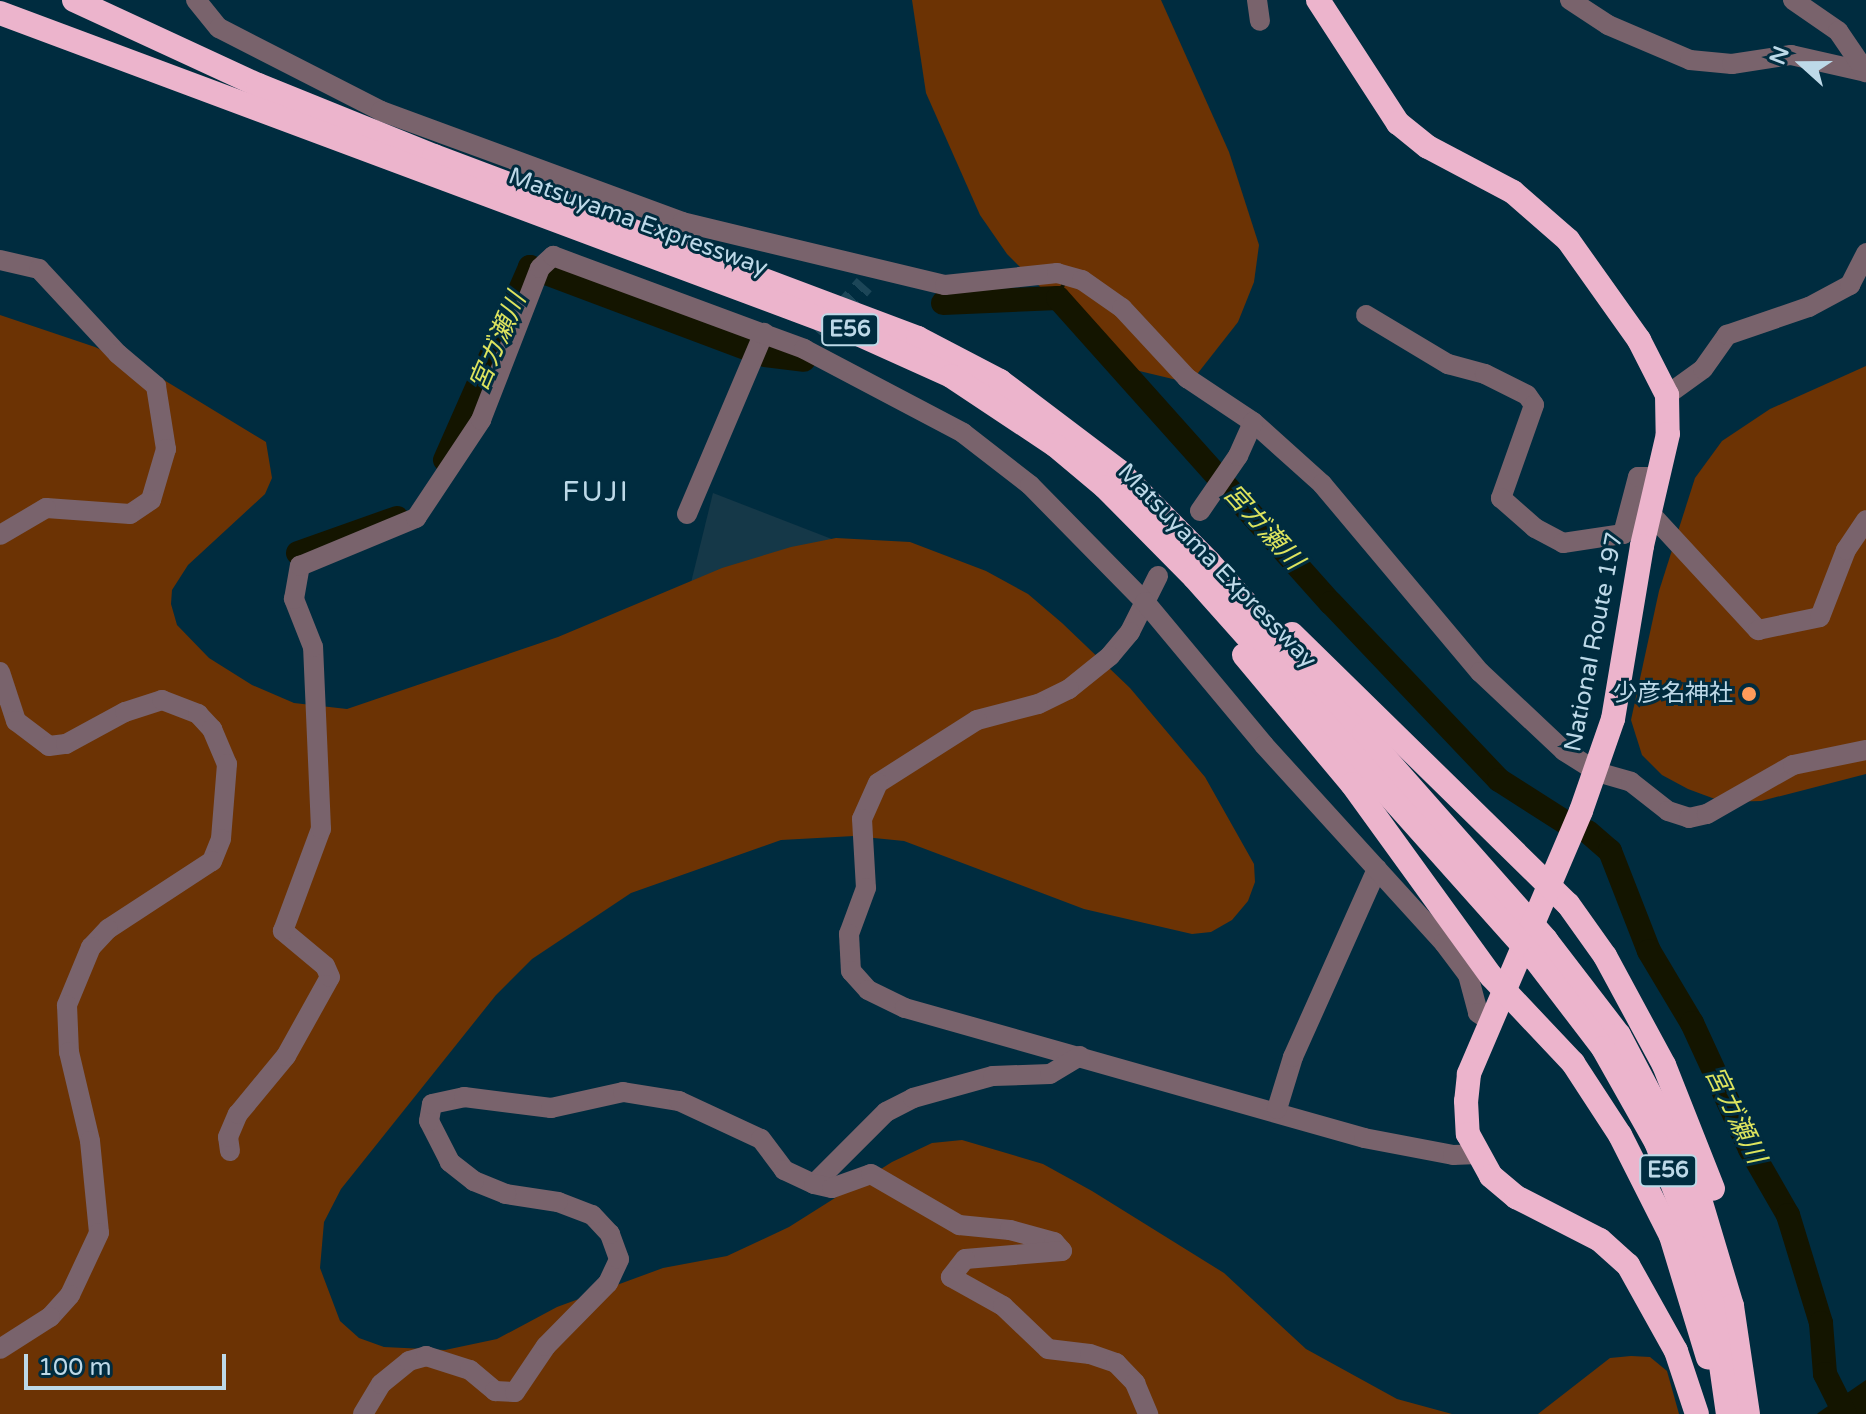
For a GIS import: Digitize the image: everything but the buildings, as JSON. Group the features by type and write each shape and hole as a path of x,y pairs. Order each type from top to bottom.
{"highway":[{"name":"Matsuyama Expressway","path":"74,0 258,85 434,156 918,338 1000,381 1119,471 1209,562 1540,950 1619,1035 1674,1132 1716,1243 1744,1372 1748,1414"},
{"name":"National Route 197","path":"1318,0 1379,101 1398,123 1428,147 1513,192 1568,240 1639,340 1667,395 1668,434 1649,512 1613,719 1597,772 1469,1074 1466,1101 1468,1134 1491,1176 1516,1197 1600,1240 1628,1265 1676,1351 1697,1414"},
{"name":"Matsuyama Expressway","path":"0,13 847,329 951,376 1055,445 1159,539 1518,924"},
{"path":"1055,445 1193,596 1352,784 1504,991 1573,1063 1651,1192 1675,1251 1721,1414"},
{"path":"1119,471 1176,519 1549,882 1626,992 1693,1128 1733,1262 1744,1372"},
{"name":"Matsuyama Expressway","path":"1540,950 1603,1048 1656,1142 1712,1302 1728,1414"}],"street":[{"path":"196,0 219,28 381,111 682,222 892,276 945,285 1057,273 1082,280 1122,308 1187,378 1253,422 1348,512 1480,672 1564,751 1597,772 1617,774 1668,811 1689,818 1707,814 1740,790 1793,765 1866,750"},
{"path":"1257,0 1260,21"},
{"path":"1570,0 1608,25 1690,60 1732,64 1791,55 1866,72"},
{"path":"1805,3 1850,43 1866,72"},
{"path":"1667,395 1703,369 1727,335 1809,307 1850,285 1866,253"},
{"path":"230,1151 228,1137 238,1114 286,1056 330,977 325,966 283,931 321,829 313,647 294,599 300,566 416,518 481,420 545,259 553,256 764,333 812,342 963,433 1030,485 1145,602 1274,756 1444,943 1468,975 1478,1013 1490,1021"},
{"path":"0,260 39,269 118,354 156,386 166,449 151,500 130,514 46,508 0,535"},
{"path":"864,285 892,276"},
{"path":"1366,315 1448,364 1485,374 1527,395 1534,405 1501,498 1535,528 1563,543 1623,534 1638,477 1657,477"},
{"path":"687,514 764,333"},
{"path":"1200,511 1238,456 1253,422"},
{"path":"1649,512 1758,630 1820,617 1841,560 1866,520"},
{"path":"1158,576 1110,656 1069,689 965,728 878,783 862,819 866,888 847,951 851,971 868,990 905,1008 1277,1109 1364,1138 1478,1154"},
{"path":"0,672 16,721 49,746 66,744 125,712 162,700 198,714 212,729 227,764 221,839 212,861 108,929 91,947 67,1005 69,1052 90,1141 99,1233 70,1295 50,1317 0,1349"},
{"path":"1277,1109 1293,1057 1377,869"},
{"path":"814,1184 886,1112 913,1098 979,1079 1050,1074 1080,1056"},
{"path":"363,1414 381,1384 409,1361 426,1356 470,1370 495,1391 515,1392 546,1346 608,1283 619,1259 610,1234 592,1215 558,1202 506,1194 474,1181 450,1162 429,1121 432,1104 464,1097 551,1108 623,1092 679,1101 761,1139 784,1170 814,1184 832,1188 871,1174 959,1225 1010,1230 1054,1242 1062,1251 965,1259 951,1277 1003,1306 1048,1349 1090,1354 1116,1363 1135,1383 1148,1414"}],"shaded area":[{"path":"912,0 1161,0 1229,152 1259,245 1254,282 1238,322 1198,373 1177,380 1131,369 1111,357 1007,254 980,215 926,93"},
{"path":"0,315 95,347 159,377 266,442 272,478 265,494 188,565 172,590 171,604 177,625 209,658 252,685 294,703 347,709 558,637 722,568 791,547 836,538 910,542 986,571 1028,594 1062,623 1130,688 1205,777 1254,864 1255,882 1248,901 1232,920 1211,932 1192,934 1084,909 904,841 854,836 781,840 631,893 532,959 496,995 341,1189 324,1222 320,1268 340,1321 359,1338 384,1347 445,1350 497,1339 557,1307 663,1268 727,1256 789,1227 892,1162 932,1143 962,1140 1043,1164 1092,1191 1224,1273 1306,1349 1397,1399 1452,1414 0,1414"},
{"path":"1866,366 1866,774 1761,801 1723,802 1688,789 1662,775 1642,755 1631,720 1659,591 1695,478 1722,441 1770,409"},
{"path":"713,493 891,562 688,595"},
{"path":"1650,1357 1667,1371 1679,1414 1538,1414 1610,1358"},
{"path":"1866,1380 1866,1414 1817,1414 1818,1413"}],"waterway":[{"name":"宮ガ瀬川","path":"445,460 530,267 746,348"},
{"path":"1058,298 1064,282"},
{"name":"宮ガ瀬川","path":"943,303 1058,298 1331,603 1499,780 1563,821"},
{"name":"宮ガ瀬川","path":"765,355 804,360"},
{"name":"宮ガ瀬川","path":"298,553 397,518"},
{"name":"宮ガ瀬川","path":"1588,832 1610,851 1649,951 1692,1023 1750,1149 1788,1215 1821,1323 1825,1374 1845,1414"}],"tunnel":[{"path":"820,335 864,285"}],"place":[{"name":"少彦名神社","path":"1749,694"}],"district":[{"name":"FUJI","path":"596,492"}]}
